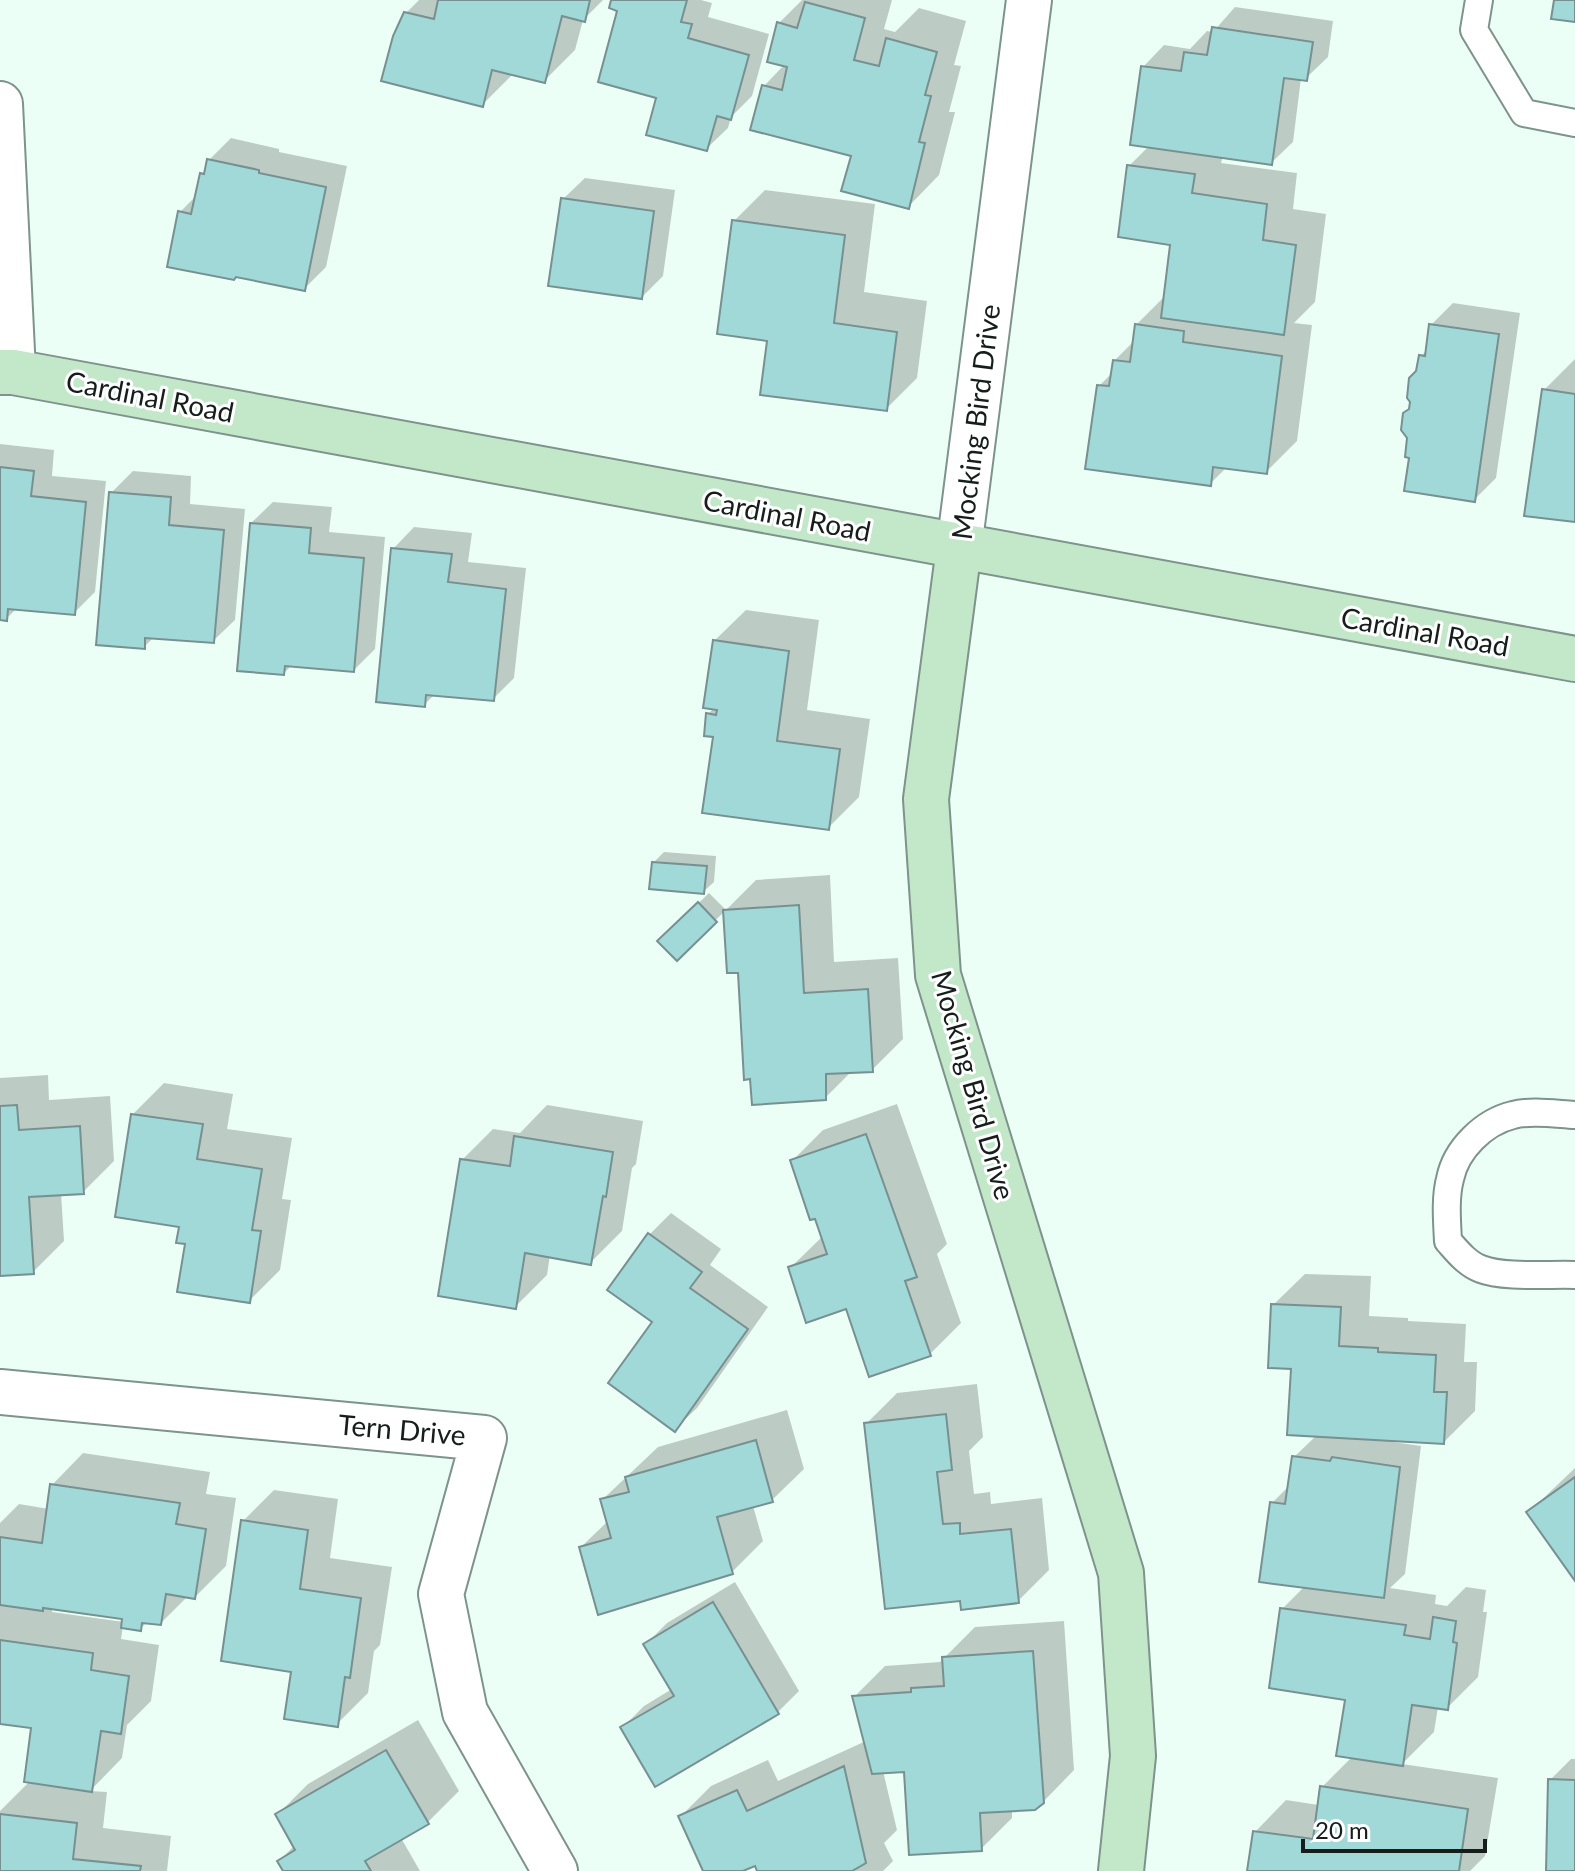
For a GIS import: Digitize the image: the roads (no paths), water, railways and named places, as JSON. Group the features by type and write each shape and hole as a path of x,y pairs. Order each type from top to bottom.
{"street":[{"name":"Mocking Bird Drive","path":"1029,0 926,799 938,975 1121,1573 1133,1756 1121,1871"},
{"path":"0,104 6,372"},
{"name":"Cardinal Road","path":"6,372 1575,659"},
{"name":"Tern Drive","path":"0,1392 484,1438 441,1594 465,1712 555,1871"}],"lane":[{"path":"1479,0 1474,30 1524,113 1575,123"},
{"path":"1575,1115 1515,1114 1496,1121 1476,1134 1460,1155 1450,1178 1447,1217 1448,1241 1463,1257 1482,1270 1575,1275"}]}
